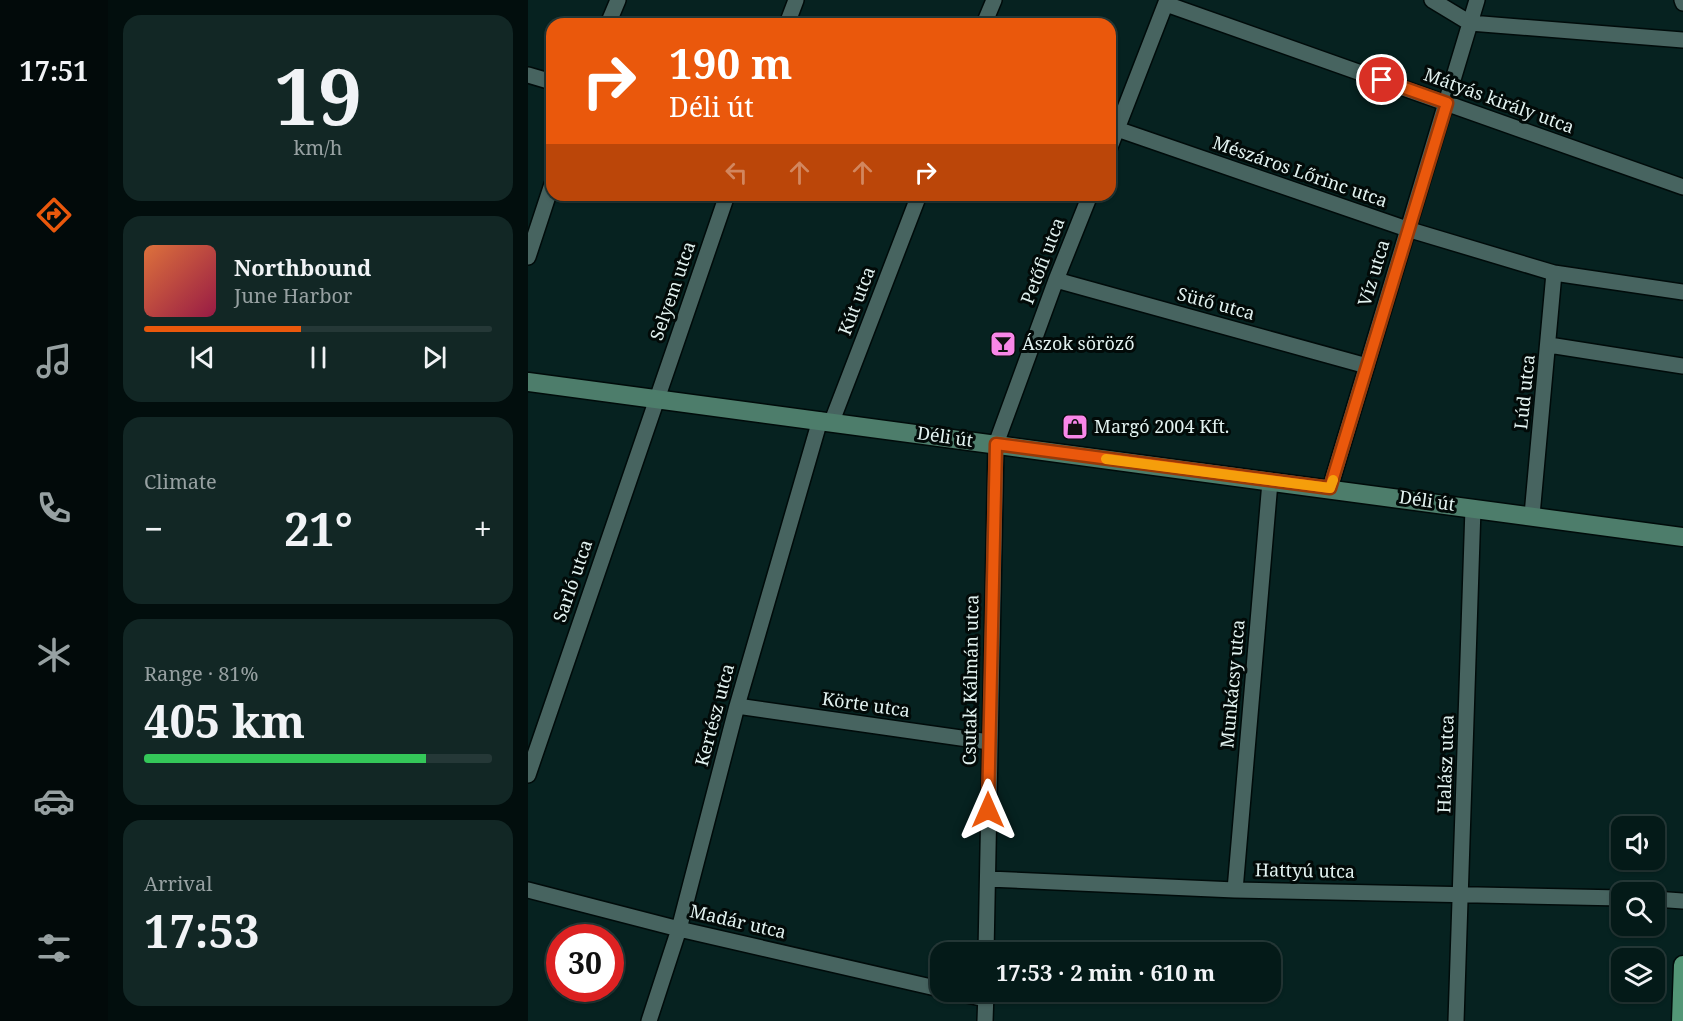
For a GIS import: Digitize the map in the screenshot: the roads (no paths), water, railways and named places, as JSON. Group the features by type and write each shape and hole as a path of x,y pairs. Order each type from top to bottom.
{"main road":[{"path":"1681,1021 1683,964"}],"street":[{"path":"610,18 618,0"},
{"path":"789,18 796,0"},
{"path":"986,18 994,0"},
{"path":"1432,0 1470,23 1683,40"},
{"name":"Víz utca","path":"1330,488 1477,0"},
{"path":"1117,129 1167,2"},
{"name":"Mátyás király utca","path":"1167,2 1683,187"},
{"path":"528,75 546,80"},
{"name":"Mészáros Lőrinc utca","path":"1117,129 1407,229 1554,273 1683,292"},
{"path":"528,257 546,201"},
{"name":"Selyem utca","path":"656,399 725,201"},
{"name":"Kút utca","path":"826,420 917,201"},
{"name":"Petőfi utca","path":"996,444 1088,201"},
{"name":"Lúd utca","path":"1532,515 1554,273"},
{"name":"Sütő utca","path":"1056,280 1367,366"},
{"path":"1549,345 1683,366"},
{"name":"Déli út","path":"528,382 826,420 1683,537"},
{"name":"Sarló utca","path":"528,774 656,399"},
{"name":"Kertész utca","path":"650,1021 679,929 737,706 826,420"},
{"name":"Csutak Kálmán utca","path":"987,942 996,444"},
{"name":"Munkácsy utca","path":"1235,890 1270,482"},
{"name":"Halász utca","path":"1456,1021 1473,508"},
{"name":"Körte utca","path":"737,706 989,742"},
{"name":"Hattyú utca","path":"988,879 1235,890 1611,898"},
{"name":"Madár utca","path":"528,890 679,929 930,987"},
{"path":"1665,900 1683,901"},
{"path":"985,1021 986,1002"}],"place":[{"name":"Ászok söröző","path":"1003,344"},
{"name":"Margó 2004 Kft.","path":"1075,427"}]}
